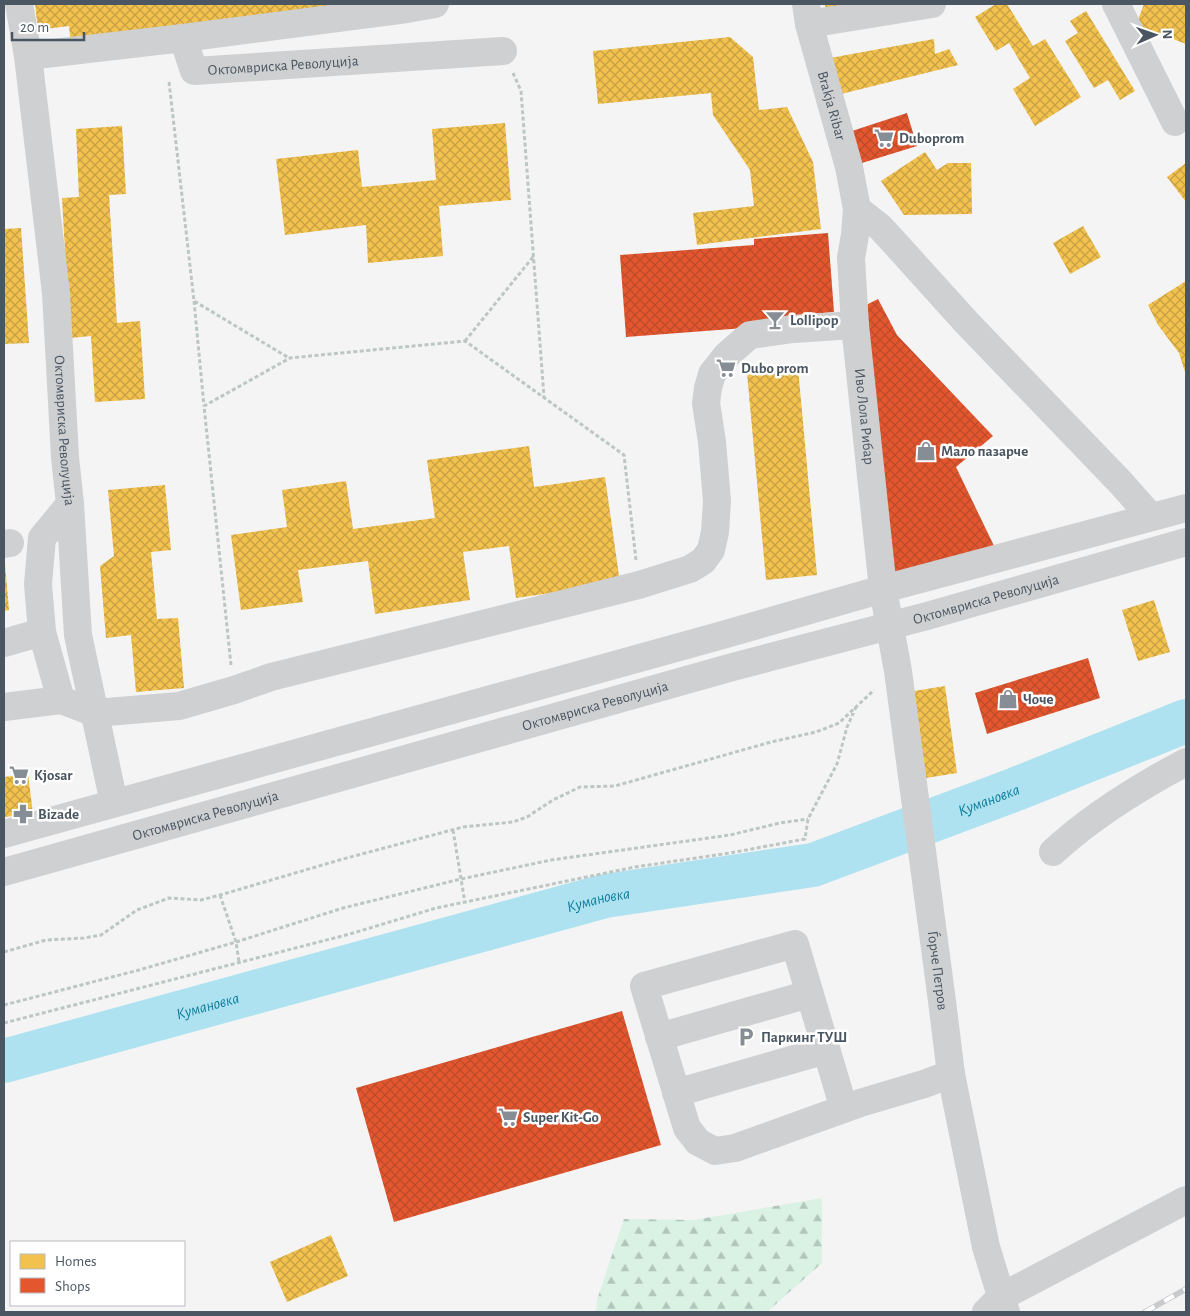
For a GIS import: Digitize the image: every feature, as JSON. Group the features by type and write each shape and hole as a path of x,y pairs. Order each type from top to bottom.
{"street":[{"name":"Октомвриска Револуција","path":"19,4 28,56 56,293 65,457 70,504 78,635 114,803"},
{"path":"28,56 184,38 435,4"},
{"path":"807,14 932,4"},
{"path":"1116,4 1176,122"},
{"name":"Brakja Ribar","path":"807,14 849,167 857,209"},
{"name":"Октомвриска Револуција","path":"184,38 194,71 503,51"},
{"path":"857,209 886,234 967,323 1121,483 1151,518"},
{"name":"Иво Лола Рибар","path":"857,209 851,258 855,325 888,625"},
{"path":"4,707 61,700 95,713 178,706 280,674 639,585 690,569 703,561 711,550 715,532 717,501 712,442 706,403 712,374 727,355 750,335 793,329 855,325"},
{"path":"61,700 42,632 38,584 42,538 70,504"},
{"path":"4,834 883,589 1186,508"},
{"name":"Октомвриска Револуција","path":"4,872 730,668 888,625 936,614 1186,542"},
{"name":"Ѓорче Петров","path":"888,625 898,671 934,938 950,1074 998,1307"},
{"path":"4,643 42,632"},
{"path":"1053,852 1090,820 1151,781 1186,762"},
{"path":"844,1109 795,944 644,986 687,1128 698,1142 715,1152 734,1148 950,1074"},
{"path":"659,1037 809,994"},
{"path":"676,1092 826,1050"},
{"path":"998,1307 1186,1200"}],"path":[{"path":"503,51 521,91 544,397"},
{"path":"169,78 234,690"},
{"path":"465,341 533,256"},
{"path":"194,301 290,358"},
{"path":"204,406 290,358 465,341 624,454 639,585"},
{"path":"4,952 46,940 101,936 137,910 169,898 201,900 463,827 513,822 527,817 552,800 580,787 615,786 816,732 840,723 898,671"},
{"path":"4,1023 350,934 436,908 635,867 730,853 805,839 808,819 837,764 847,726 856,707"},
{"path":"4,1005 139,970 343,908 461,879 551,860 730,835 808,819"},
{"path":"453,830 464,903"},
{"path":"220,895 236,942 239,962"}],"green space":[{"path":"822,1198 822,1263 767,1312 596,1312 597,1300 624,1219 694,1220"}],"building: Homes":[{"path":"35,4 361,4 71,45 69,26 38,30"},
{"path":"825,4 879,4 826,13"},
{"path":"996,4 1007,4 1033,46 1045,39 1081,97 1035,126 1013,89 1030,78 1009,43 996,51 975,17"},
{"path":"1144,4 1186,4 1186,44 1136,25"},
{"path":"1086,11 1135,91 1120,100 1108,80 1094,88 1065,41 1078,33 1070,21"},
{"path":"730,37 753,57 759,110 787,107 813,162 821,229 697,245 693,213 754,206 750,170 713,115 711,93 598,104 593,51"},
{"path":"934,39 935,54 949,49 958,65 841,94 830,58"},
{"path":"505,123 511,200 439,206 443,256 368,263 366,225 285,235 276,159 358,150 362,187 436,180 432,129"},
{"path":"122,126 126,194 109,195 117,323 140,321 145,399 95,402 91,336 70,338 62,198 79,197 76,129"},
{"path":"925,152 937,170 948,163 971,163 972,214 904,215 881,181"},
{"path":"1186,163 1186,202 1167,177"},
{"path":"1083,226 1101,257 1070,274 1053,243"},
{"path":"21,228 29,343 4,344 4,229"},
{"path":"1186,281 1186,375 1179,353 1158,325 1148,305"},
{"path":"798,368 817,575 766,580 747,373"},
{"path":"529,446 534,487 605,477 620,583 516,598 509,546 463,552 470,600 375,614 368,561 298,570 303,602 241,610 231,535 287,527 282,490 346,481 353,529 435,518 427,460"},
{"path":"165,485 171,550 151,552 157,619 178,618 184,688 136,692 131,635 106,638 100,566 114,556 108,490"},
{"path":"4,564 9,610 4,611"},
{"path":"1154,600 1170,652 1138,661 1122,610"},
{"path":"945,686 957,773 926,778 914,691"},
{"path":"28,774 33,814 4,817 4,777"},
{"path":"331,1235 348,1276 287,1302 270,1262"}],"building: Shops":[{"name":"Duboprom","path":"907,113 917,146 862,163 852,131"},
{"path":"828,233 834,312 784,316 785,325 626,337 620,255 754,245 754,239"},
{"name":"Мало пазарче","path":"878,299 897,335 993,436 956,467 996,550 890,579 866,305"},
{"path":"1088,658 1100,698 987,734 975,693"},
{"name":"Super Kit-Go","path":"622,1011 661,1145 394,1222 356,1088"}],"waterway":[{"name":"Кумановка","path":"4,1061 605,896 813,865 1016,789 1186,721"}],"railway":[{"path":"1145,1312 1186,1289"}],"place":[{"name":"Duboprom","path":"884,138"},
{"name":"Lollipop","path":"775,320"},
{"name":"Dubo prom","path":"726,368"},
{"name":"Мало пазарче","path":"926,451"},
{"name":"Чоче","path":"1008,699"},
{"name":"Kjosar","path":"19,775"},
{"name":"Bizade","path":"23,814"},
{"name":"Паркинг ТУШ","path":"746,1037"},
{"name":"Super Kit-Go","path":"508,1117"}]}
